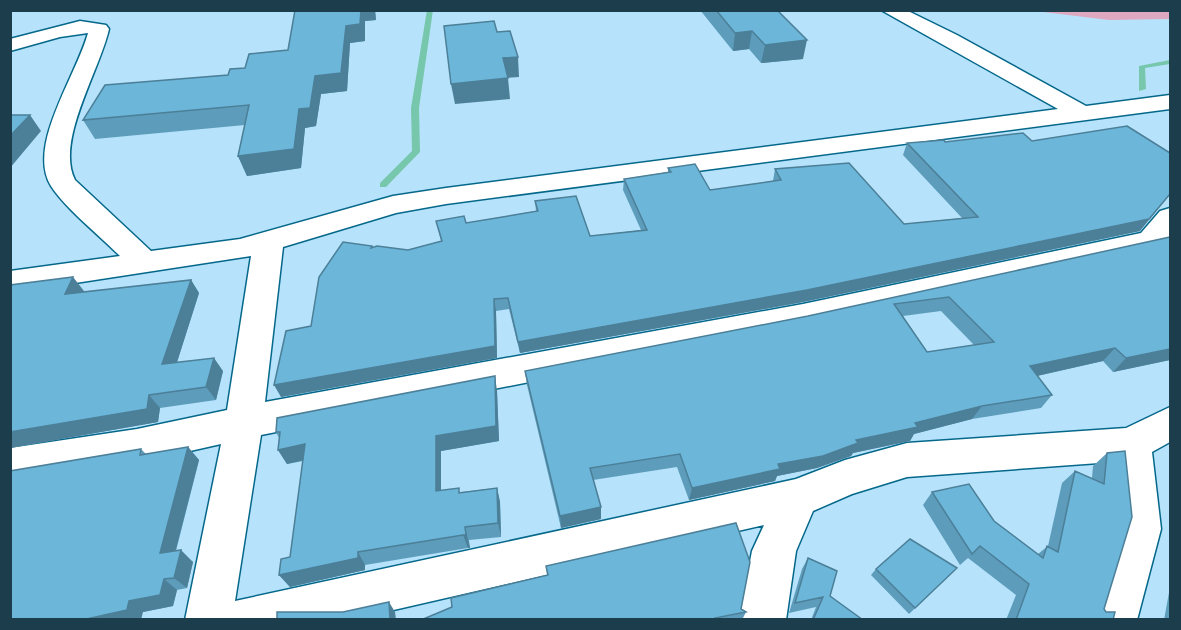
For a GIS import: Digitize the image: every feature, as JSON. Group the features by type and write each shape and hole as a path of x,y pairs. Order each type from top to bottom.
{"street":[{"path":"890,10 1017,75 1134,130"},
{"path":"10,45 77,28 93,26 99,29 96,48 60,137 56,168 63,184 145,263"},
{"path":"1004,122 1017,100 1020,88 1017,75"},
{"path":"10,282 268,244 393,205 446,196 1170,102"},
{"path":"10,466 137,446 245,422 803,316 1164,238"},
{"path":"208,620 224,546 245,422 268,244"},
{"path":"245,620 798,498 845,478 907,460 1131,444 1170,423"},
{"path":"1113,620 1140,529 1131,444"},
{"path":"762,620 774,551 798,498"}],"shaded area":[{"path":"1035,11 1170,11 1170,19 1109,20"}],"building":[{"path":"295,10 361,10 360,24 346,26 341,73 315,76 310,108 299,109 294,149 238,156 249,105 83,120 105,85 228,75 230,69 245,68 249,54 288,50"},
{"path":"716,10 777,10 807,40 765,45 752,31 735,33"},
{"path":"494,21 497,32 510,31 518,57 503,58 508,78 451,84 444,26"},
{"path":"10,115 30,115 10,136"},
{"path":"1127,126 1170,153 1170,194 1149,219 807,290 518,342 508,298 494,299 495,346 274,385 286,331 311,326 319,277 343,242 372,246 371,248 377,246 408,250 442,241 436,221 464,216 466,223 538,211 535,201 576,196 590,236 647,230 624,179 671,172 668,168 695,164 710,190 781,180 775,169 849,163 904,224 978,217 907,143 944,140 945,142 1023,133 1032,141"},
{"path":"1170,237 1170,349 1126,358 1115,348 1030,366 1052,395 982,406 915,423 918,427 856,440 858,443 823,456 778,464 780,469 692,488 680,454 590,468 601,507 560,516 525,371 808,316","holes":["949,297 994,342 927,352 894,304"]},
{"path":"73,277 65,294 191,280 162,364 214,358 206,387 149,395 147,409 10,432 10,285"},
{"path":"495,376 496,426 436,436 436,491 459,488 459,493 497,488 498,523 465,527 466,535 358,552 358,558 279,575 281,559 290,557 305,444 278,450 280,432 276,432 277,418"},
{"path":"188,447 160,553 181,550 174,578 164,579 160,595 129,601 127,610 82,620 10,620 10,471 141,449 140,455"},
{"path":"1125,451 1132,517 1104,609 1106,612 1115,612 1113,620 1016,620 1029,584 980,546 972,554 932,492 969,484 994,521 1043,558 1047,546 1058,552 1075,471 1104,484 1107,453"},
{"path":"736,523 750,562 741,609 746,612 715,618 716,620 421,620 452,607 451,598 548,575 546,566"},
{"path":"910,539 957,568 915,608 876,569"},
{"path":"808,558 837,571 830,596 863,620 813,620 823,597 795,603"},
{"path":"389,602 390,620 277,620 277,612 343,612"}],"waterway":[{"path":"383,185 416,152 415,108 430,10"},
{"path":"1142,89 1141,67 1170,62"}]}
